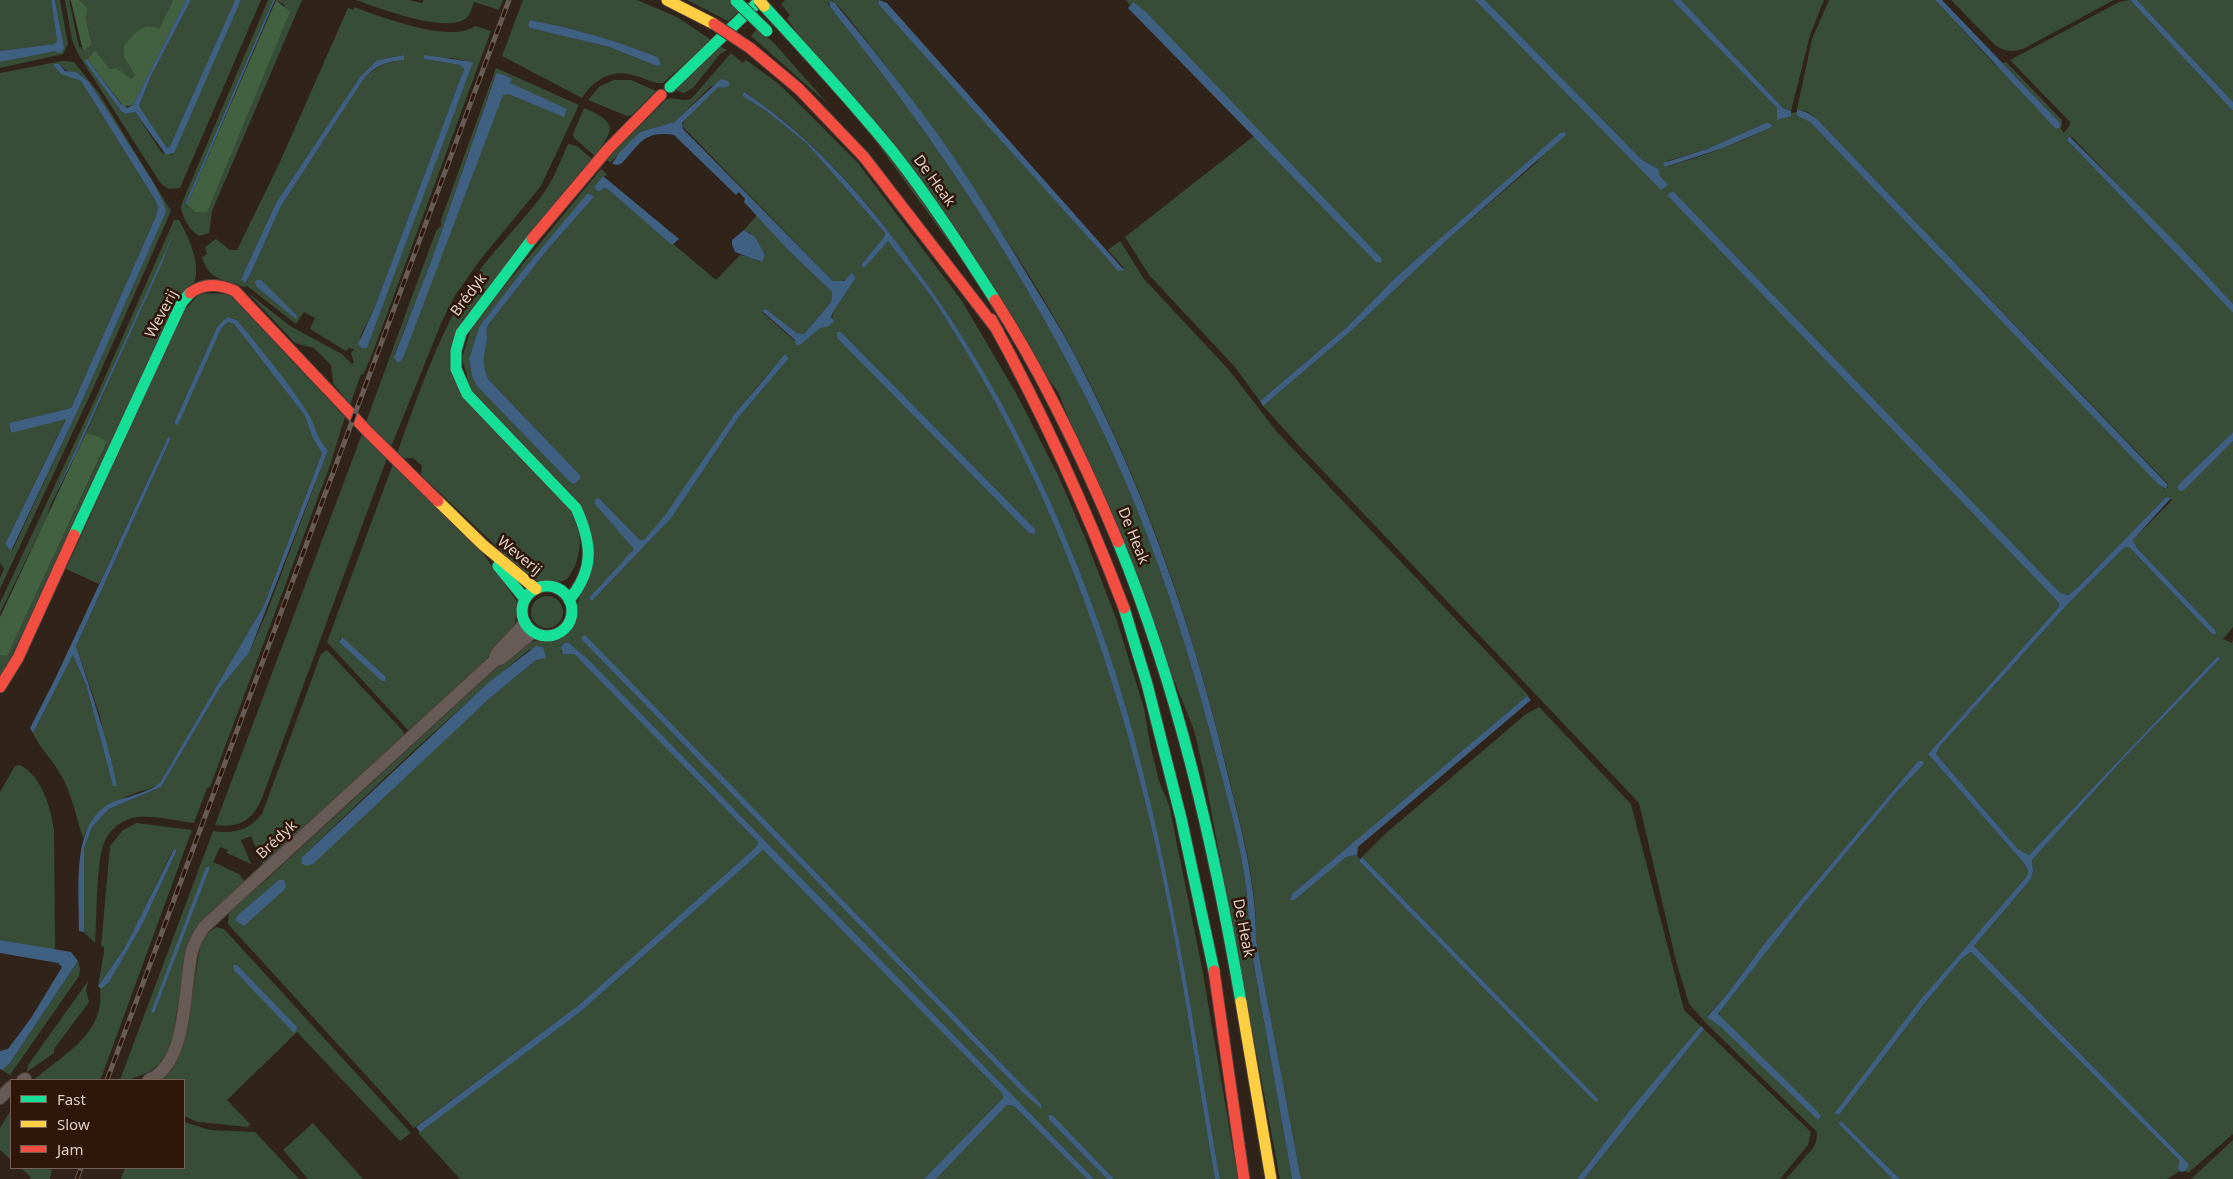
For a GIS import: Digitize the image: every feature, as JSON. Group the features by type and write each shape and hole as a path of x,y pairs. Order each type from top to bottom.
{"main road":[{"path":"667,0 714,24 750,48 800,89 838,128 917,224 969,296 998,331"},
{"path":"736,0 770,34"},
{"name":"De Heak","path":"760,2 845,92 879,133 961,245 1032,359 1073,438 1108,514 1155,640 1179,719 1204,816 1237,977 1271,1179"},
{"name":"Brédyk","path":"569,600 585,578 589,564 587,536 576,508 467,394 456,369 456,351 461,333 534,238 608,149 760,2"},
{"name":"De Heak","path":"872,147 942,242 998,331 1047,425 1095,533 1126,614 1147,684 1180,818 1215,976 1244,1179"},
{"name":"Weverij","path":"0,687 18,658 182,302 194,290 206,284 223,285 235,291 368,432 483,545 536,589"},
{"name":"Weverij","path":"483,545 525,599"},
{"path":"560,591 577,572 588,554"},
{"path":"548,587 560,591 569,600 571,615 564,629 550,636 529,627 522,611 525,599 536,589 548,587"}],"street":[{"name":"Brédyk","path":"150,1079 163,1070 173,1054 187,993 192,950 204,927 494,661 497,653 529,627"},
{"path":"0,1098 10,1088"}],"green space":[{"path":"0,0 51,0 57,41 54,44 0,51"},
{"path":"55,0 60,0 68,44 63,54 0,68 0,62 64,48"},
{"path":"65,0 69,0 79,47 83,51 92,45 86,19 88,8 79,0 173,0 159,29 124,58 135,75 130,79 117,68 110,69 95,52 85,60 121,111 126,114 135,112 162,153 172,155 241,0 261,0 180,188 169,189 161,184 78,54 72,40"},
{"path":"69,0 79,0 88,8 86,19 92,45 83,51 71,1"},
{"path":"173,0 186,0 133,105 124,107 87,59 95,51 110,69 117,68 131,79 135,75 124,58 124,45 135,33 143,28 153,27 159,29"},
{"path":"191,0 235,0 170,146 167,148 139,106 151,76"},
{"path":"268,0 273,0 185,204 195,212 285,5 276,0 302,0 212,211 209,233 199,236 186,221 182,212 182,203"},
{"path":"276,0 290,12 207,212 195,212 187,205"},
{"path":"356,0 409,0 422,3 424,0 503,0 499,10 474,2 467,18 455,23 442,23 411,18"},
{"path":"523,0 637,0 677,17 711,40 663,83 652,82 628,74 612,74 605,76 592,85 582,98 502,56","holes":["531,20 595,35 658,57 657,66 609,47 530,28"]},
{"path":"687,0 730,0 739,11 728,21"},
{"path":"785,0 879,0 878,4 1118,270 1124,268 1108,250 1120,241 1144,279 1229,370 1277,432 1530,697 1527,696 1292,894 1291,900 1346,857 1357,855 1360,859 1359,861 1594,1101 1599,1101 1362,857 1385,834 1526,714 1539,707 1631,804 1684,1010 1704,1029 1629,1111 1577,1179 1301,1179 1256,940 1254,897 1242,833 1200,667 1167,566 1148,516 1128,467 1083,370 1034,283 968,180 930,125 855,26 833,1 828,3 830,7 940,153 1038,308 1095,416 1148,537 1177,621 1203,706 1243,865 1249,937 1292,1179 1280,1179 1204,773 1194,730 1058,392 787,19 790,15 781,4"},
{"path":"1126,0 1475,0 1662,190 1659,169 1642,160 1485,0 1672,0 1777,108 1779,120 1791,115 1791,113 1797,112 1797,116 1810,122 2164,489 2168,488 2168,484 1817,119 1808,112 1797,109 1812,39 1829,0 1935,0 1992,62 2061,124 2003,63 2006,62 2062,120 2061,129 2064,133 2070,122 2010,60 2119,2 2130,0 2233,111 2233,304 2073,138 2069,136 2067,140 2233,313 2233,432 2180,483 2184,490 2233,441 2233,627 2223,639 2232,643 2233,639 2233,1134 2188,1173 2185,1171 2189,1166 2188,1163 1974,946 2031,879 2033,871 2032,860 2124,758 2220,659 2218,656 2029,855 2018,849 1936,754 1940,746 2067,605 2125,547 2129,547 2212,634 2215,630 2137,548 2133,540 2172,500 2166,497 2078,587 2068,595 2059,593 1673,191 1668,195 2059,603 2058,608 1928,754 2023,862 2028,871 2027,876 1921,999 1835,1115 1839,1115 1924,1004 1962,958 1971,952 2179,1160 2178,1169 2180,1171 2167,1179 1900,1179 1841,1121 1838,1123 1892,1179 1786,1179 1813,1148 1817,1132 1689,1004 1676,961 1639,803 1263,406 1350,332 1446,241 1536,163 1565,132 1560,133 1395,278 1348,326 1260,401 1234,366 1149,275 1125,237 1254,136 1378,263 1133,2 1130,5","holes":["1768,122 1771,126 1770,128 1757,134 1731,145 1665,167 1667,161 1707,149","1918,761 1924,764 1896,793 1805,902 1720,1011 1719,1017 1730,1026 1721,1027 1707,1016 1728,993 1768,939"]},
{"path":"1681,0 1824,0 1810,35 1791,111 1783,108"},
{"path":"1951,0 2114,0 2023,49 2012,51 1995,45"},
{"path":"2137,0 2233,0 2233,102"},
{"path":"354,7 381,17 433,31 464,31 475,26 491,31 373,352 363,375 361,374 350,405 333,383 331,365 314,348 295,343 247,292 290,326 342,354 352,364 354,363 351,353 354,349 349,348 346,351 310,329 315,318 304,312 296,324 247,286 244,287 217,278 208,271 202,257 207,254 205,247 216,239 230,250 237,250 279,164 348,8 353,10","holes":["404,55 404,60 381,66 372,71 363,80 281,206 246,283 241,279 276,203 360,77 377,60","451,58 472,62 367,348 362,348 360,337 374,309 464,69 460,65 424,59"]},
{"path":"757,29 774,43 827,103 751,36"},
{"path":"719,46 727,50 720,54 693,88 684,93 675,90"},
{"path":"731,53 743,63 746,60 779,84 858,163 962,301 1016,393 1057,473 1084,535 1116,618 1144,708 1159,781 1169,805 1202,968 1238,1179 1220,1179 1176,927 1144,776 1106,644 1056,515 1027,453 995,392 921,276 883,224 819,152 770,110 744,92 742,96 766,111 806,143 885,233 884,237 861,265 864,268 888,240 948,321 982,377 1013,434 1041,493 1066,553 1110,675 1145,801 1175,942 1215,1179 1114,1179 1050,1115 1048,1117 1049,1120 1107,1179 1094,1179 590,661 568,642 563,644 561,652 574,654 758,842 756,847 580,1004 414,1128 228,924 229,911 265,881 494,670 528,642 557,639 568,632 573,625 593,537 471,391 462,358 472,326 601,169 608,175 603,176 594,187 599,192 604,188 609,190 716,280 740,255 751,257 759,262 765,255 750,233 744,230 757,215 788,250 832,292 831,302 804,334 797,333 766,309 762,312 796,342 832,320 833,312 856,278 848,278 840,282 833,281 682,126 685,120 718,86 725,88 730,85 711,86 674,122 640,132 611,162 605,160 667,99 686,100 692,98","holes":["589,193 593,198 548,249 488,325 483,360 484,369 489,380 580,475 580,479 477,386 472,376 469,359 479,327 519,275","841,332 1036,530 1035,534 1029,533 837,338","786,355 789,358 738,418 672,517 592,601 634,549 599,498 640,540 644,540 681,496 730,423 766,376","585,636 1043,1107 1022,1092 582,640","530,649 536,660 490,698 307,866 302,864 301,858 413,751"]},
{"path":"62,61 74,62 98,92 171,211 91,393 0,589 0,578 4,569 0,563 0,73","holes":["53,64 59,64 66,70 89,82 164,204 161,223 78,410 13,549 9,549 5,544 66,418 11,433 9,423 71,408 158,208 155,200 81,81"]},
{"path":"496,68 579,105 541,186 480,260 456,294 442,321 391,447 366,422 436,231 441,226 441,220","holes":["502,74 511,79 510,83 564,116 508,94 503,94 400,362 394,356 433,256 495,76"]},
{"path":"614,80 631,80 656,91 632,115 627,116 588,100 600,86"},
{"path":"584,108 603,118 610,128 606,139 595,156 574,138 573,134"},
{"path":"568,144 577,146 592,159 462,320 451,370 572,511 578,529 579,555 567,579 548,583 530,578 421,475 422,466 413,458 403,459 397,453 421,387 449,322 480,269 545,192"},
{"path":"174,220 179,220 195,257 195,280 0,679 0,655 7,655 107,443 98,436 86,433 176,230 50,506 47,517 0,613 0,603 97,395"},
{"path":"200,293 229,294 345,417 330,465 210,787 207,788 194,823 155,817 139,817 123,821 112,831 106,839 101,852 95,943 84,932 84,849 92,827 109,809 161,787 220,688 249,653 268,609 328,450 316,437 308,413 237,320 232,318 217,327 174,423 178,424 221,329 228,322 234,324 305,416 313,439 322,453 264,605 161,781 152,788 121,799 106,807 94,819 83,838 65,782 33,733 73,655 86,685 113,786 100,716 76,646 171,438 168,437 99,584 66,569 183,312"},
{"path":"86,433 98,436 107,442 7,656 0,655 0,617"},
{"path":"362,434 387,458 262,798 254,812 244,821 224,826 215,825"},
{"path":"393,464 482,552 518,603 514,628 478,668 410,732 327,642","holes":["341,637 386,677 384,682 339,642"]},
{"path":"547,596 553,597 558,601 562,606 562,618 558,623 553,627 547,628 541,627 536,623 532,618 531,612 532,606 536,601 541,597"},
{"path":"327,650 403,731 404,736 264,868 251,836 241,840 251,864 227,853 228,850 220,847 213,862 239,874 246,884 185,955 173,1036 167,1052 159,1064 149,1072 131,1079 120,1079 213,831 228,832 246,828 262,814 321,654"},
{"path":"20,765 40,785 48,802 54,830 55,950 0,940 0,792 15,766"},
{"path":"137,823 192,830 100,1079 35,1079 79,1043 96,1020 100,1006 100,991 133,941 177,850 173,850 124,949 98,986 104,952 104,947 101,946 110,846 123,830"},
{"path":"763,850 1002,1093 1003,1098 924,1179 460,1179 418,1133 579,1013"},
{"path":"216,927 224,929 411,1133 400,1141 297,1032 227,1100 250,1124 248,1127 198,1122 185,1116 185,1079 159,1079 189,1017 200,947 208,933"},
{"path":"78,961 80,968 79,976 10,1075 2,1070 10,1063"},
{"path":"88,981 86,990 89,1002 54,1049 54,1053 27,1072 28,1065"},
{"path":"1704,1029 1811,1132 1808,1145 1780,1179 1584,1179"},
{"path":"1007,1105 1014,1106 1087,1179 936,1179"},
{"path":"10,1112 10,1159 0,1150 0,1128"},
{"path":"185,1122 210,1130 255,1132 299,1179 121,1179 125,1169 185,1169"},
{"path":"313,1123 363,1179 308,1179 283,1150"},
{"path":"2233,1140 2233,1179 2191,1179"},
{"path":"22,1169 52,1170 50,1179 30,1179 31,1177"}],"water":[{"path":"51,0 55,0 64,48 61,53 55,51 0,62 0,51 54,44 57,41"},
{"path":"186,0 191,0 151,76 139,106 167,148 170,146 235,0 241,0 174,153 166,155 135,112 126,114 121,111 84,60 87,59 121,104 127,108 133,105"},
{"path":"273,0 275,0 187,205 185,204"},
{"path":"879,0 887,3 1124,270 1118,271 878,4"},
{"path":"1475,0 1485,0 1642,160 1659,169 1660,176 1668,185 1661,190"},
{"path":"1672,0 1681,0 1783,108 1791,111 1791,116 1777,120 1777,108"},
{"path":"1935,0 1942,0 2061,124 2059,128 2056,129"},
{"path":"2130,0 2137,0 2233,102 2233,111"},
{"path":"829,1 834,2 910,97 953,156 990,213 1076,358 1106,417 1146,511 1181,607 1196,656 1240,824 1250,870 1256,940 1301,1179 1292,1179 1249,937 1246,889 1238,841 1203,706 1177,621 1148,537 1095,416 1038,308 940,153 830,7"},
{"path":"1133,2 1146,12 1382,259 1381,263 1376,262 1128,8"},
{"path":"530,20 595,35 658,57 661,65 657,66 609,47 530,28 528,26"},
{"path":"404,55 404,60 381,65 363,80 281,206 245,283 241,279 276,203 360,77 377,60"},
{"path":"424,55 473,62 367,348 362,348 358,344 374,309 464,69 460,65 424,59"},
{"path":"53,64 59,64 65,71 76,72 89,82 154,184 166,212 78,410 12,549 9,549 5,544 66,419 11,433 9,423 71,408 158,208 155,200 81,81 61,74"},
{"path":"496,74 502,74 512,79 510,83 567,109 564,117 508,94 503,95 403,358 400,362 397,362 394,357 433,256"},
{"path":"721,79 728,81 730,85 725,88 718,87 682,123 683,129 833,281 844,281 852,273 856,278 833,312 831,317 834,321 829,326 820,328 800,345 796,345 795,340 762,311 766,309 797,333 804,334 831,302 832,292 788,250 744,202 745,199 739,192 736,195 674,135 664,134 649,137 638,144 622,163 618,165 612,164 619,153 640,132 674,122"},
{"path":"744,92 819,152 883,224 950,318 977,361 1003,406 1049,498 1088,593 1105,641 1143,772 1173,907 1220,1179 1215,1179 1175,942 1145,801 1110,676 1089,614 1041,494 1013,435 982,378 941,311 919,280 888,241 864,268 861,265 884,237 885,233 806,143 766,111 742,96"},
{"path":"1797,109 1817,119 2168,485 2166,489 2158,484 1810,122 1797,116"},
{"path":"1768,122 1772,126 1770,128 1723,148 1665,167 1663,163 1707,149"},
{"path":"1565,132 1566,135 1446,241 1350,332 1263,406 1260,401 1348,326 1395,278 1560,133"},
{"path":"2069,136 2181,248 2233,304 2233,313 2067,140"},
{"path":"603,176 679,239 672,245 609,190 604,188 599,192 594,187"},
{"path":"1673,191 2060,593 2068,595 2078,587 2166,497 2171,498 2133,540 2137,548 2215,630 2216,634 2212,634 2129,547 2125,547 2067,605 1940,746 1936,754 2018,849 2029,855 2218,656 2220,659 2124,758 2032,860 2033,871 2031,879 1974,946 2188,1163 2189,1166 2185,1171 2181,1172 2178,1169 2179,1160 1971,952 1962,958 1924,1004 1839,1115 1834,1114 1921,999 2027,876 2028,870 2023,862 1928,754 2058,608 2059,603 1667,195"},
{"path":"588,193 594,197 548,249 488,325 484,360 489,380 580,475 580,479 574,484 477,386 472,376 469,359 479,327 519,275"},
{"path":"175,230 76,454 50,506"},
{"path":"744,230 755,237 765,255 762,262 735,252 732,240"},
{"path":"261,280 297,316 296,319 257,287 255,282"},
{"path":"227,317 237,320 283,377 308,413 320,440 328,450 249,653 220,688 161,787 109,809 92,827 84,849 84,932 79,931 80,859 83,841 89,825 99,811 113,802 145,791 161,781 264,605 322,453 313,439 305,416 234,324 228,322 221,329 178,425 174,423 217,327"},
{"path":"837,332 841,332 1036,530 1035,534 1029,533 837,338"},
{"path":"785,354 789,358 738,418 672,517 592,601 589,598 634,549 594,503 596,499 599,498 640,540 644,540 666,514 734,415"},
{"path":"2233,432 2233,441 2184,490 2180,491 2177,487 2180,483"},
{"path":"168,437 171,438 76,646 108,750 117,786 113,786 86,685 73,655 33,733 30,728 55,679"},
{"path":"585,635 1041,1104 1042,1109 1022,1092 582,640 581,637"},
{"path":"342,637 386,677 385,681 382,681 339,642"},
{"path":"568,642 590,661 1094,1179 1087,1179 1014,1106 1007,1105 936,1179 924,1179 1003,1098 1002,1093 763,850 579,1013 420,1132 416,1127 580,1004 756,847 758,842 574,654 563,654 561,648 563,644"},
{"path":"536,646 543,647 546,658 536,660 490,698 313,864 307,866 302,864 301,858 488,683"},
{"path":"1527,696 1531,700 1358,847 1357,855 1346,857 1294,900 1290,900 1292,894"},
{"path":"1918,761 1922,761 1924,764 1896,793 1805,902 1718,1014 1815,1109 1821,1116 1818,1120 1721,1027 1707,1017 1728,993 1768,939"},
{"path":"174,849 177,850 142,925 109,982 101,989 98,986 124,949"},
{"path":"1362,857 1598,1099 1598,1102 1594,1101 1359,861"},
{"path":"206,867 210,867 154,1013 151,1012"},
{"path":"279,880 284,880 285,889 244,926 235,920 238,915"},
{"path":"0,940 71,952 78,961 10,1063 2,1070 0,1069 0,1051 8,1049 31,1018 62,967 58,963 0,953"},
{"path":"233,965 237,965 297,1027 294,1033 234,970"},
{"path":"1701,1026 1704,1029 1584,1179 1577,1179 1629,1111"},
{"path":"1050,1115 1114,1179 1107,1179 1049,1120 1048,1116"},
{"path":"1841,1121 1900,1179 1892,1179 1838,1123"}],"railway":[{"path":"107,1079 509,0"},
{"path":"77,1179 81,1169"}],"traffic: fast":[{"path":"736,1 767,31"},
{"path":"670,87 756,4"},
{"path":"764,6 846,96 893,152 933,206 995,300"},
{"path":"532,239 461,333 456,351 456,369 467,394 576,508 588,544 588,556 583,577 569,600"},
{"path":"74,535 182,302 190,293"},
{"path":"1118,542 1159,654 1192,769 1219,885 1241,1002"},
{"path":"498,566 525,599"},
{"path":"547,586 556,588 567,597 572,611 570,620 561,631 547,636 538,634 527,625 522,611 524,602 533,591 547,586"},
{"path":"1124,608 1147,684 1181,818 1214,971"}],"traffic: slow":[{"path":"667,0 714,24"},
{"path":"759,0 764,6"},
{"path":"438,501 483,545 536,589"},
{"path":"1241,1002 1271,1179"}],"traffic: jam":[{"path":"714,24 750,48"},
{"path":"750,48 799,89 864,157 998,331"},
{"path":"532,239 608,149 661,95"},
{"path":"190,293 201,287 212,285 235,291 368,432 438,501"},
{"path":"995,300 1030,358 1062,418 1118,542"},
{"path":"991,319 1028,389 1062,461 1124,608"},
{"path":"0,687 18,658 74,535"},
{"path":"1214,971 1244,1179"}]}
